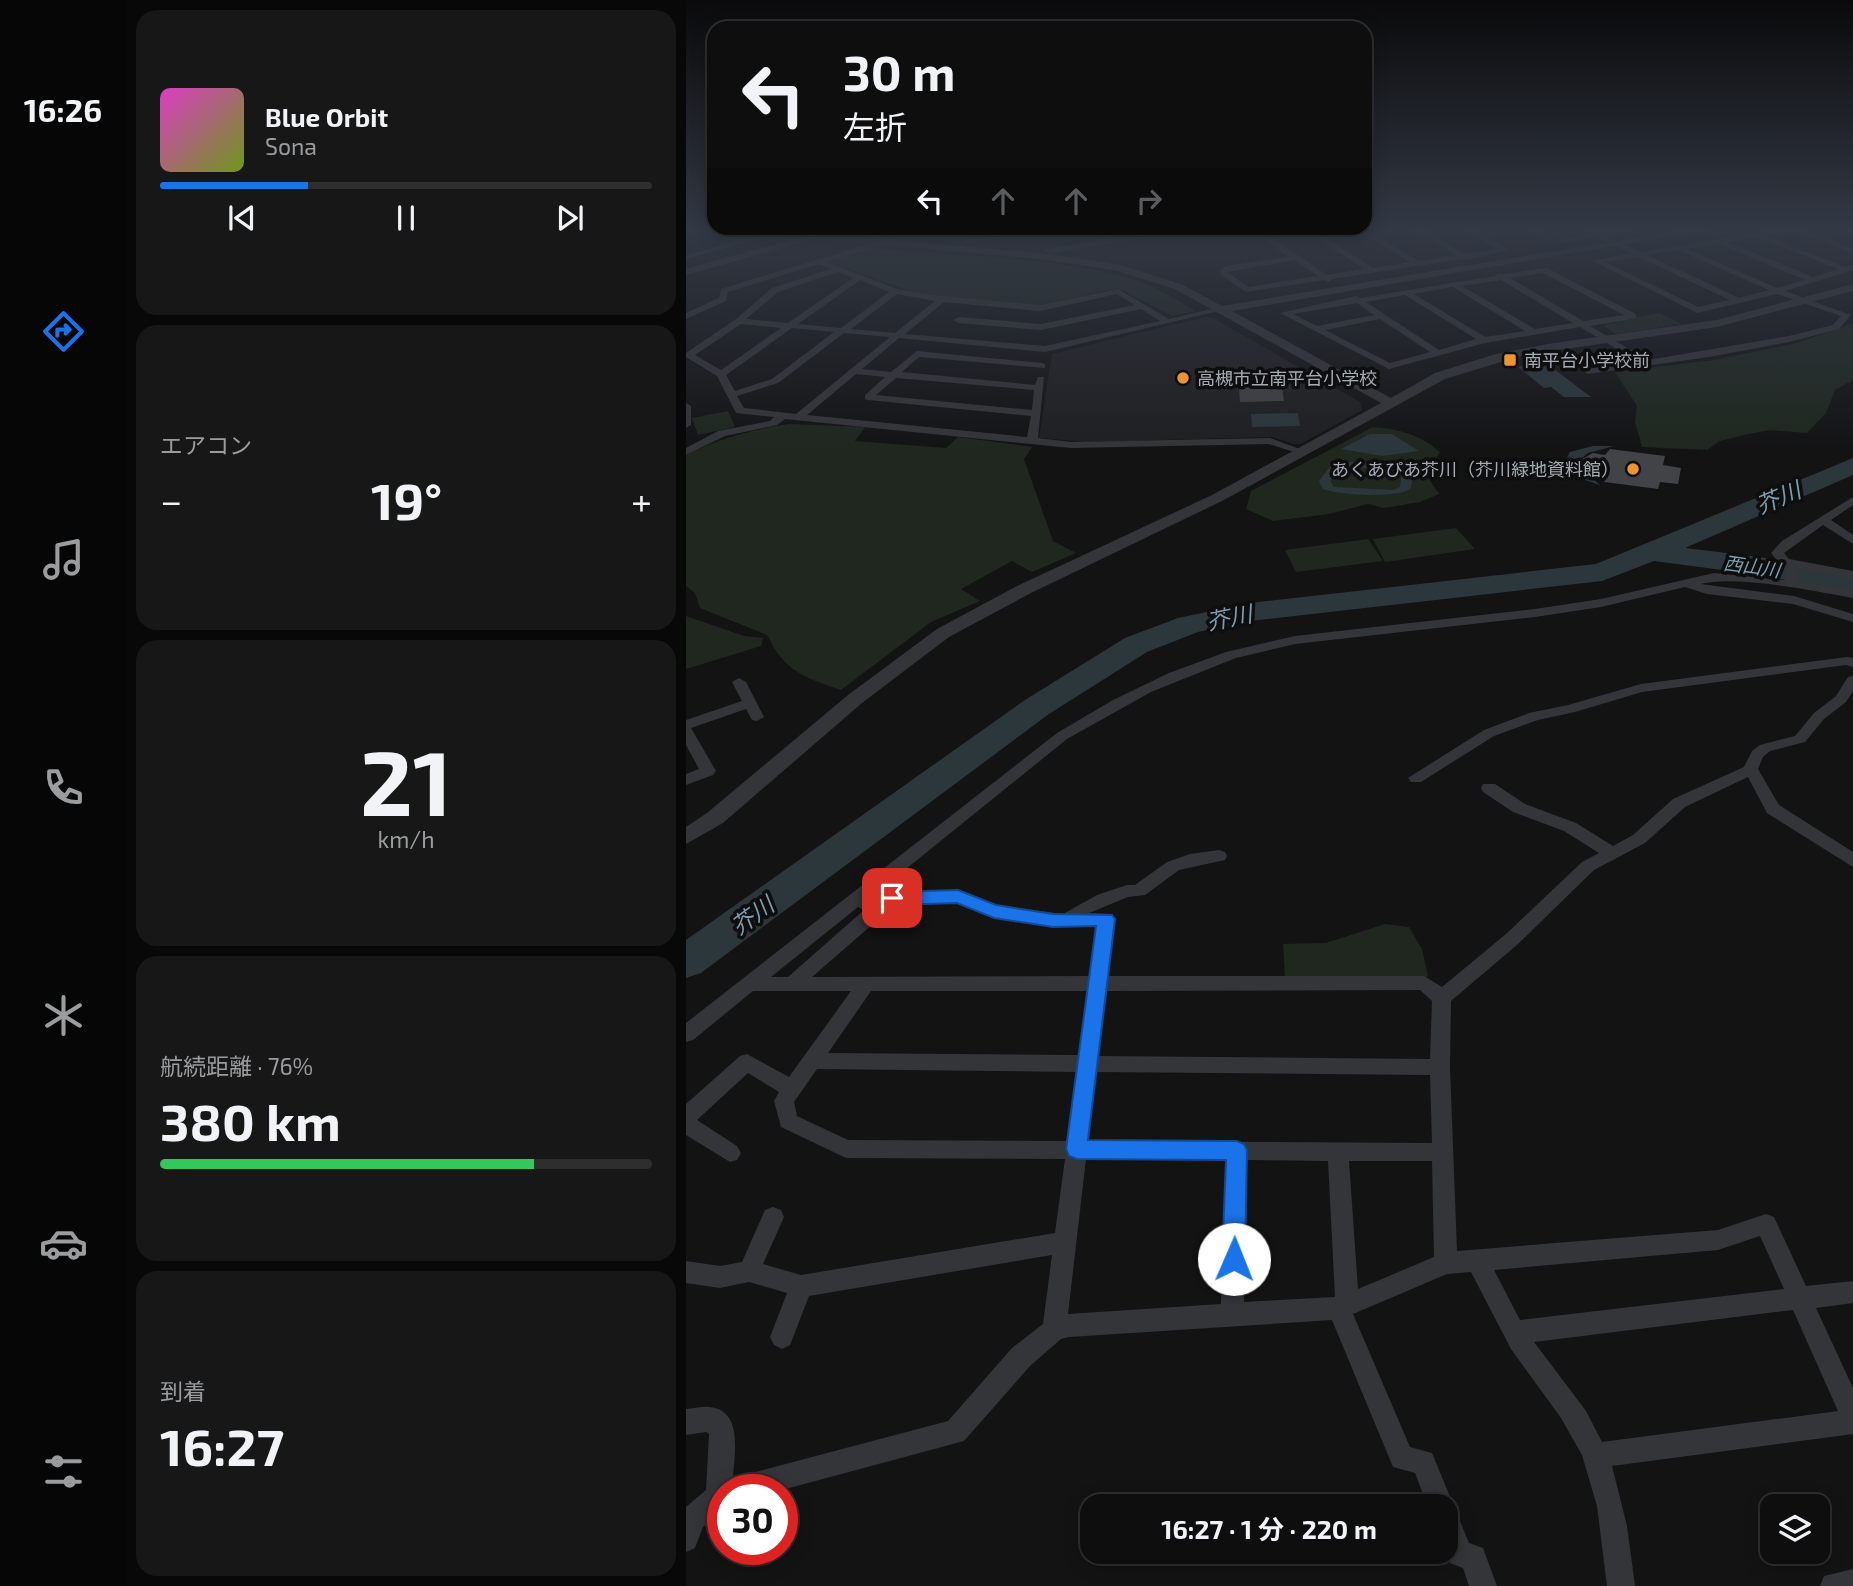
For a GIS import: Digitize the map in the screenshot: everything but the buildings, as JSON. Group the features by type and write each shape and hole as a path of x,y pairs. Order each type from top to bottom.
{"street":[{"path":"686,316 716,302"},
{"path":"762,302 689,355 721,374 740,411 1032,441 1095,445 1270,441 1303,452"},
{"path":"721,374 824,302"},
{"path":"732,395 775,381 880,302"},
{"path":"798,417 938,302"},
{"path":"979,302 958,320 1041,327 1142,306"},
{"path":"979,302 1040,308 1067,302"},
{"path":"1136,302 1167,321"},
{"path":"1203,302 1389,402"},
{"path":"739,321 1045,349 1263,302"},
{"path":"1347,302 1284,313 1389,366 1484,340 1633,316 1606,302"},
{"path":"1362,302 1436,352"},
{"path":"1422,302 1484,340"},
{"path":"1484,302 1534,332"},
{"path":"1546,302 1647,363"},
{"path":"1681,302 1697,310 1734,302"},
{"path":"686,837 715,818 855,699 943,633 1023,590 1217,498 1389,402 1467,365 1511,355 1725,323 1808,302"},
{"path":"1588,371 1788,339 1836,327 1847,315 1808,302"},
{"path":"1316,329 1383,316"},
{"path":"1032,441 1045,349"},
{"path":"1036,413 868,397 917,354 1042,366"},
{"path":"854,371 1040,388"},
{"path":"686,407 686,425"},
{"path":"686,452 722,433 774,423 783,415"},
{"path":"1853,500 1786,544 1777,553 1790,574 1853,594"},
{"path":"1824,520 1853,540"},
{"path":"686,1034 1062,736 1159,680 1249,648 1295,640 1601,603 1714,577 1853,575"},
{"path":"1685,584 1707,590 1794,600 1853,618"},
{"path":"1416,778 1489,733 1534,716 1570,709 1641,688 1847,661 1853,663"},
{"path":"1446,1263 1440,1067 1443,998 1512,939 1588,866 1639,839 1687,799 1750,770 1757,754 1765,748 1800,739 1819,716 1841,699 1853,680"},
{"path":"686,725 754,710 739,681"},
{"path":"686,731 708,771 686,780"},
{"path":"1750,770 1759,777 1768,803 1773,809 1814,836 1828,841 1853,861"},
{"path":"1489,788 1519,808 1570,827 1612,853"},
{"path":"1066,920 1103,899 1127,891 1139,891 1173,866 1190,860 1219,856"},
{"path":"792,984 892,898 958,897 994,911 1053,921 1106,919 1054,1330"},
{"path":"857,899 877,909"},
{"path":"750,984 1424,984 1443,998"},
{"path":"866,984 784,1101 788,1121 846,1149 1442,1152"},
{"path":"812,1061 1440,1067"},
{"path":"686,1117 747,1062 792,1089"},
{"path":"686,1124 730,1153"},
{"path":"1232,1314 1237,1150"},
{"path":"1338,1151 1343,1307 1402,1458 1423,1462 1436,1494"},
{"path":"748,1270 773,1217"},
{"path":"795,1474 955,1432 1021,1357 1054,1330 1089,1322 1343,1307 1446,1263 1718,1240 1766,1224 1853,1419 1595,1456"},
{"path":"686,1272 720,1277 748,1270 801,1286 1065,1242"},
{"path":"1477,1261 1525,1350 1583,1429 1595,1456 1614,1527 1621,1586"},
{"path":"782,1337 801,1286"},
{"path":"1516,1332 1853,1293"},
{"path":"686,1422 709,1419 722,1428 725,1474"},
{"path":"686,1539 692,1519 707,1507"},
{"path":"1458,1548 1460,1553 1473,1558 1483,1586"},
{"path":"1834,1586 1853,1583"}],"shaded area":[{"path":"1003,302 1054,302 1040,305"},
{"path":"1145,302 1180,302 1196,311 1172,316"},
{"path":"1659,313 1682,324 1616,334 1603,325"},
{"name":"高槻市立南平台小学校","path":"1211,317 1360,402 1362,410 1301,444 1272,437 1087,442 1039,438 1052,354"},
{"path":"1853,324 1853,380 1835,390 1826,413 1807,433 1770,430 1720,441 1707,450 1642,447 1635,422 1637,406 1615,372 1714,360 1797,343"},
{"path":"1526,365 1529,368 1550,366 1591,397 1564,397 1551,387 1544,388 1518,367"},
{"path":"728,411 735,427 698,435 692,418"},
{"path":"1298,413 1300,426 1252,427 1251,414"},
{"path":"788,424 865,427 855,441 946,448 958,437 1032,447 1024,459 1053,541 1076,553 1032,572 1012,561 961,589 980,601 931,622 841,690 806,677 781,657 767,635 700,608 695,593 686,586 686,455 736,435"},
{"path":"1373,427 1409,434 1440,452 1426,474 1439,494 1420,502 1384,508 1368,504 1329,514 1273,521 1246,509 1251,491"},
{"path":"1370,434 1392,434 1419,451 1382,456 1341,449"},
{"path":"1593,446 1614,446 1588,453 1578,461 1582,469 1600,485 1576,477 1564,463 1570,452"},
{"path":"1340,461 1408,466 1413,471 1411,488 1382,495 1323,489 1319,481 1332,464","holes":["1342,467 1398,469 1402,472 1400,487 1394,490 1334,487 1330,481"]},
{"path":"1456,528 1475,549 1385,562 1373,539"},
{"path":"1368,539 1383,561 1296,572 1285,550"},
{"path":"686,616 744,636 763,638 761,646 686,669"},
{"path":"1385,924 1409,927 1422,949 1428,977 1285,977 1283,944 1326,943"}],"waterway":[{"name":"芥川","path":"686,962 1037,707 1136,645 1189,625 1250,612 1602,572 1853,466"},
{"name":"西山川","path":"1658,553 1760,566 1853,584"}],"place":[{"name":"南平台小学校前","path":"1510,360"},
{"name":"高槻市立南平台小学校","path":"1183,378"},
{"name":"あくあぴあ芥川（芥川緑地資料館）","path":"1633,469"}],"route":[{"path":"892,898 958,897 994,911 1053,921 1106,919 1077,1149 1237,1150 1234,1259"}]}
